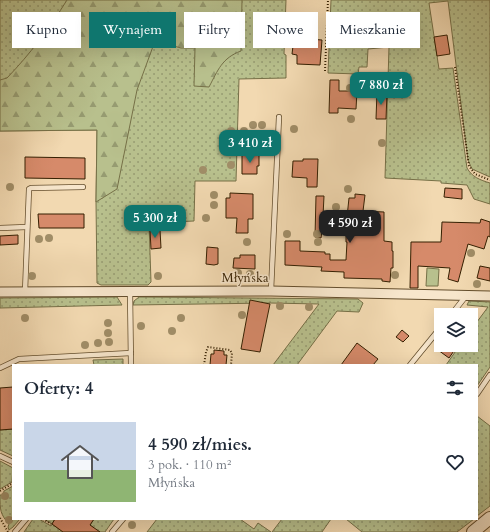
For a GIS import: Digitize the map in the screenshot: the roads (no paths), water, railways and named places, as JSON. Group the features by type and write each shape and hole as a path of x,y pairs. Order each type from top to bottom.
{"street":[{"name":"Młyńska","path":"0,292 271,292 490,296"},
{"path":"473,532 490,518"}],"lane":[{"path":"271,292 279,117"},
{"path":"25,292 28,193 31,188 83,187"},
{"path":"0,228 27,227"},
{"path":"130,291 131,364"},
{"path":"457,308 467,295"},
{"path":"411,364 434,336"},
{"path":"0,368 19,358 131,353"},
{"path":"478,393 490,376"},
{"path":"0,456 12,462"},
{"path":"15,532 25,520"},
{"path":"112,532 121,520"}]}
